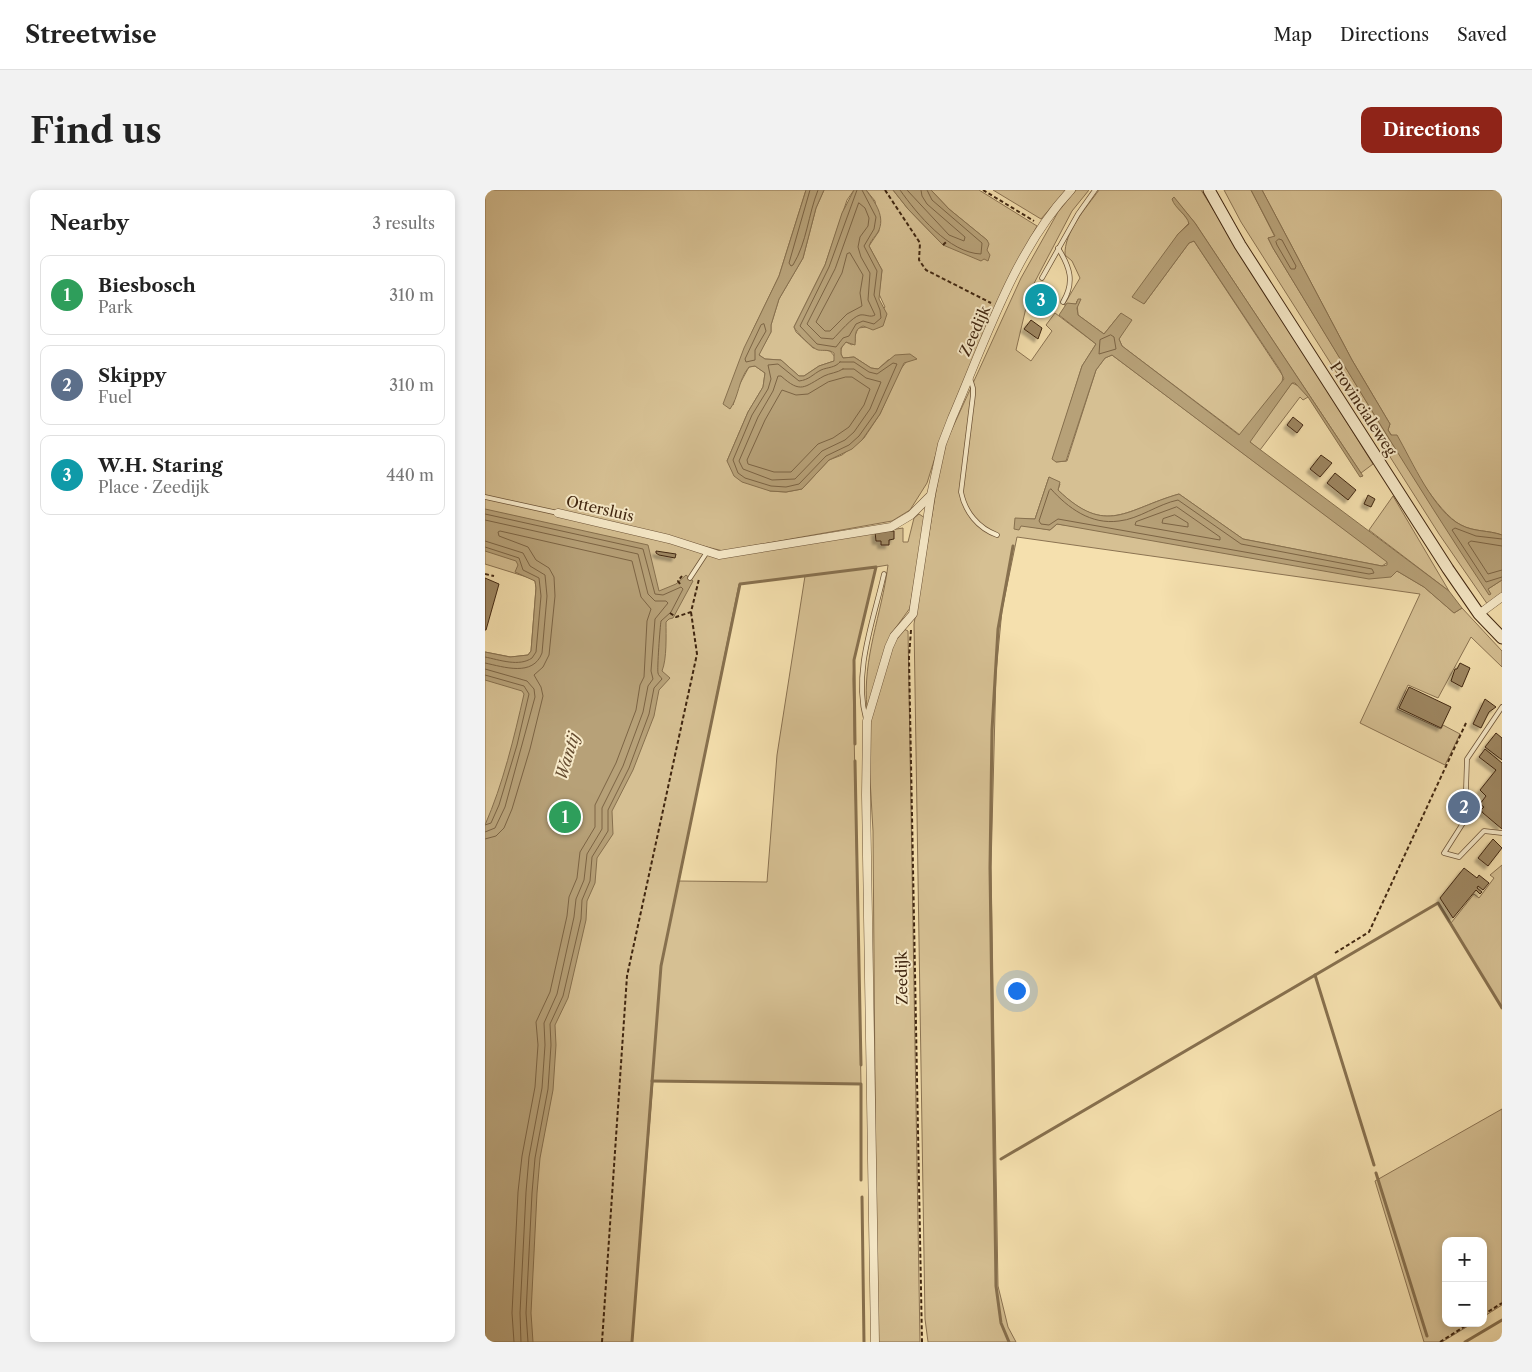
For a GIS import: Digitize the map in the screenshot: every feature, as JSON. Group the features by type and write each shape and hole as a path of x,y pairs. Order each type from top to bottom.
{"main road":[{"name":"Provincialeweg","path":"1209,190 1240,244 1448,569 1479,614 1502,638"}],"street":[{"name":"Zeedijk","path":"913,614 931,495 942,444 1000,308 1042,226 1053,209 1071,190"},
{"path":"707,552 719,555 891,527 911,516 931,495"},
{"name":"Ottersluis","path":"558,513 669,539 707,552"},
{"path":"1479,614 1502,597"},
{"path":"875,1342 866,795 867,721 889,647 894,636 913,614"}],"lane":[{"path":"1042,278 1078,214 1095,190"},
{"path":"1058,248 1068,263 1072,282 1063,302"},
{"path":"969,378 973,388 973,395 961,492 963,502 983,530 997,535"},
{"name":"Ottersluis","path":"485,497 558,513"},
{"path":"690,578 707,552"},
{"path":"867,721 863,693 864,658 884,574"},
{"path":"1502,707 1467,759 1465,820 1444,853 1459,857 1484,831 1502,832"}],"path":[{"path":"885,190 920,243 919,260 926,270 1000,308"},
{"path":"983,190 1042,226"},
{"path":"943,245 947,241"},
{"path":"602,1342 627,976 697,654 691,612 697,587 699,564"},
{"path":"485,574 493,576"},
{"path":"670,613 676,617 691,612"},
{"name":"Zeedijk","path":"913,614 909,657 922,1342"},
{"path":"1335,952 1369,932 1466,723"},
{"path":"1487,1312 1502,1303"},
{"path":"1440,1342 1464,1327"}],"shaded area":[{"path":"485,190 806,190 779,276 752,332 737,388 749,367 755,366 765,373 763,387 748,412 727,461 770,491 786,492 802,489 829,460 842,455 864,438 880,414 899,371 907,361 906,356 888,360 878,369 871,368 854,357 843,358 841,354 846,342 852,345 855,342 858,328 867,327 885,307 879,294 882,270 869,246 879,231 875,201 866,190 893,190 908,209 943,245 986,250 987,240 949,209 931,190 979,190 1037,226 1012,272 942,435 927,483 910,510 892,521 723,551 691,543 689,549 714,557 903,528 903,542 908,542 914,518 919,514 925,518 910,608 892,633 867,709 867,672 888,565 876,567 854,660 861,1084 653,1081 632,1342 485,1342 485,652 511,657 528,655 531,651 536,588 535,581 530,578 485,564","holes":["805,576 777,755 767,882 679,881 739,584"]},
{"path":"824,190 854,190 847,200 825,265 794,327 796,332 813,348 830,351 836,358 834,361 819,366 804,376 799,376 781,360 765,359 759,355 771,332 771,325 779,299 803,258 816,208"},
{"path":"993,190 1066,190 1041,219"},
{"path":"1076,190 1089,190 1072,211 1030,291 1016,350 1031,361 1052,331 1046,325 1055,313 1096,344 1082,366 1053,459 1056,462 1067,461 1096,370 1105,358 1112,355 1388,562 1382,566 1243,539 1179,494 1117,515 1103,516 1090,513 1058,490 1060,484 1049,477 1035,519 1015,519 1021,525 1050,530 1057,524 1397,571 1424,587 1454,613 1462,608 1502,651 1502,667 1471,637 1438,698 1408,685 1397,709 1441,729 1443,725 1460,734 1445,765 1360,723 1420,594 1017,537 1002,610 996,673 991,867 998,1286 1008,1327 1016,1342 928,1342 925,1319 914,624 940,467 947,440 1021,278 1058,212"},
{"path":"1099,190 1201,190 1373,464 1361,473 1195,223 1174,198 1178,208 1190,222 1178,234 1144,304 1189,243 1194,241 1283,376 1282,382 1240,435 1122,346 1119,339 1123,332 1121,313 1104,334 1078,315 1077,301 1076,304 1064,305 1080,278 1072,261 1065,255 1068,238 1077,221"},
{"path":"1224,190 1251,190 1275,237 1268,238 1273,248 1388,437 1488,589 1502,580 1502,595 1488,605 1439,534 1241,222"},
{"path":"1262,190 1502,190 1502,535 1471,529 1461,525 1442,508 1422,482 1388,430 1390,424 1352,360"},
{"path":"1292,383 1301,387 1308,397 1303,400 1300,397 1260,450 1250,442 1250,439"},
{"path":"1393,496 1449,591 1369,530"},
{"path":"904,629 908,631 920,1342 877,1342 873,831 868,744 871,718 894,643"},
{"path":"1502,865 1502,1008 1451,923 1474,894 1479,898 1494,878 1490,875"},
{"path":"1502,1109 1502,1305 1487,1314 1487,1237 1442,1237 1442,1327 1466,1327 1442,1342 1424,1342 1375,1181"}],"water":[{"path":"806,190 824,190 816,208 803,258 779,299 771,325 771,332 759,355 765,359 781,360 799,376 804,376 819,366 834,361 834,353 816,349 794,327 825,265 842,213 854,190 866,190 880,215 881,221 878,232 869,246 882,270 879,299 887,314 883,326 873,330 863,326 858,329 855,345 846,342 841,348 841,354 843,358 854,357 871,368 878,369 895,355 910,354 917,359 904,363 880,414 862,440 852,449 829,460 802,489 786,492 770,491 742,482 734,476 727,461 748,412 763,387 765,373 755,366 749,367 745,372 730,409 723,404 744,348 779,276"},
{"path":"893,190 931,190 949,209 987,240 989,244 987,250 990,255 988,261 984,259 981,261 943,245 908,209"},
{"path":"1251,190 1262,190 1352,360 1390,424 1388,430 1391,435 1397,435 1433,498 1451,518 1461,525 1471,529 1502,535 1502,580 1488,589 1491,594 1489,595 1433,509 1273,248 1268,238 1275,236"},
{"path":"1174,197 1195,223 1363,476 1360,477 1308,397 1295,383 1292,383 1250,442 1449,591 1462,608 1454,613 1424,587 1397,571 1391,577 1369,579 1057,524 1050,530 1021,526 1019,530 1014,529 1015,518 1035,519 1049,477 1060,482 1058,490 1090,513 1104,516 1117,515 1179,494 1243,539 1382,566 1387,565 1387,562 1112,355 1105,358 1096,370 1066,461 1056,462 1052,459 1082,366 1096,344 1059,315 1067,303 1076,304 1078,299 1081,299 1077,308 1078,315 1104,334 1121,313 1132,320 1119,339 1122,346 1239,435 1284,379 1280,370 1194,241 1189,243 1144,304 1132,297 1178,234 1189,224 1186,217 1174,203 1172,199"},
{"name":"Wantij","path":"485,509 648,545 659,591 676,584 686,575 693,581 673,618 666,622 665,654 662,671 670,678 659,690 654,716 633,770 612,811 613,834 597,858 595,883 587,901 586,920 568,998 555,1025 556,1045 553,1090 540,1158 537,1193 531,1313 533,1342 485,1342 485,825 503,777 524,694 522,691 485,680 485,652 510,657 528,655 531,651 536,588 535,581 515,572 518,565 516,561 485,551"}],"building":[{"path":"1041,291 1050,298 1041,310 1031,303"},
{"path":"1031,320 1042,328 1038,339 1024,329"},
{"path":"1293,417 1303,425 1297,433 1287,425"},
{"path":"1321,455 1332,463 1320,477 1310,469"},
{"path":"1335,473 1356,490 1348,500 1327,483"},
{"path":"1368,495 1375,499 1371,507 1364,504"},
{"path":"894,531 894,539 889,540 889,545 881,545 881,541 876,541 875,532"},
{"path":"656,551 676,554 675,558 659,555"},
{"path":"485,578 499,584 486,630 485,630"},
{"path":"1460,663 1470,668 1462,687 1451,681 1455,669 1457,669"},
{"path":"1409,687 1451,707 1441,728 1399,708"},
{"path":"1485,699 1496,707 1489,712 1481,728 1473,724"},
{"path":"1496,733 1502,738 1502,760 1485,747"},
{"path":"1485,749 1502,763 1502,829 1481,810 1484,807 1480,804 1486,796 1480,790 1496,770 1479,757"},
{"path":"1493,839 1502,848 1488,866 1478,858"},
{"path":"1464,868 1477,878 1479,875 1489,883 1483,890 1478,886 1477,888 1482,892 1480,894 1476,890 1453,918 1440,898"}],"waterway":[{"path":"1009,1342 1001,1323 996,1286 990,868 992,730 998,629 1013,546"},
{"path":"632,1342 661,966 740,584 876,567 854,660 855,744"},
{"path":"855,761 861,1065"},
{"path":"1001,1159 1438,903 1502,1008"},
{"path":"1315,975 1374,1165"},
{"path":"652,1081 861,1084 861,1180"},
{"path":"1376,1173 1427,1336"},
{"path":"862,1197 864,1342"},
{"path":"1465,1342 1502,1320"}],"place":[{"name":"W.H. Staring","path":"1041,300"},
{"name":"Skippy","path":"1464,807"},
{"name":"Biesbosch","path":"565,817"}]}
